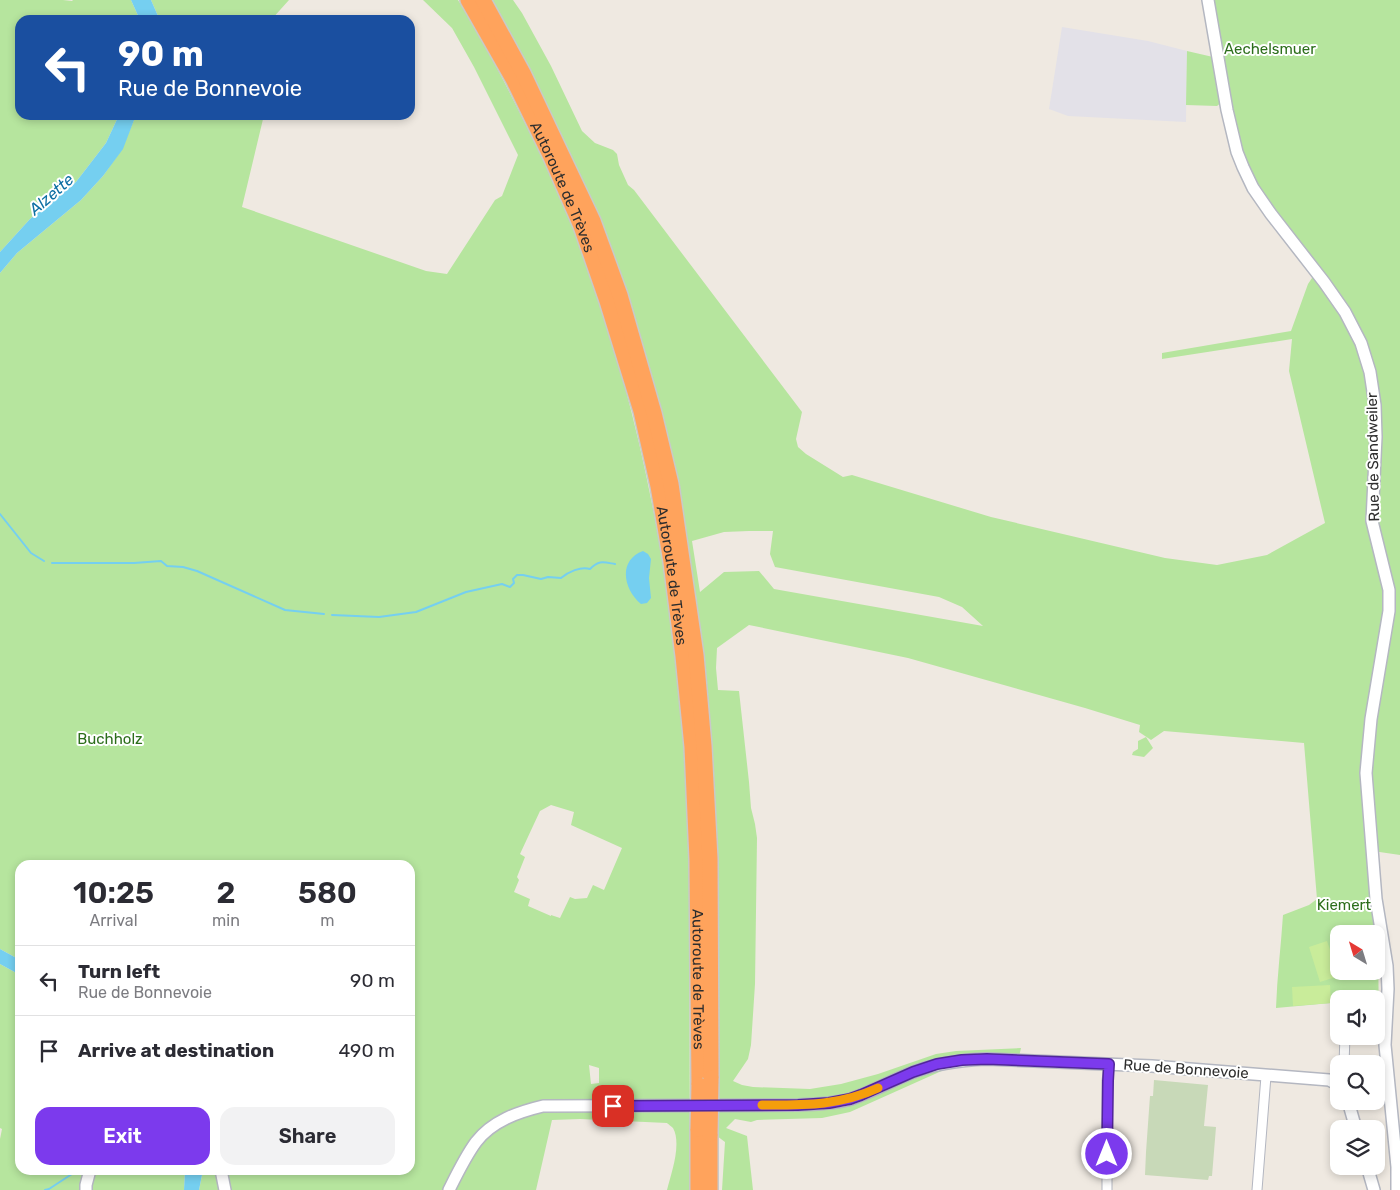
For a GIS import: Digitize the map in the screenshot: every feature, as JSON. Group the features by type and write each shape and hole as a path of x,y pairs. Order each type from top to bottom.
{"highway":[{"name":"Autoroute de Trèves","path":"468,0 513,79 551,157 581,226 607,301 664,485"},
{"name":"Autoroute de Trèves","path":"483,0 523,73 593,221 620,294 654,412 704,746 710,859 704,1131 698,1190"},
{"name":"Autoroute de Trèves","path":"704,1131 710,1190"}],"main road":[{"name":"Rue de Sandweiler","path":"1208,0 1227,110 1237,152 1243,167 1271,214 1345,312 1361,343 1370,372 1375,405 1376,437 1372,521 1389,590 1390,612 1371,719 1366,773 1376,899 1387,966 1386,1053 1397,1167 1397,1190"},
{"name":"Rue de Bonnevoie","path":"449,1190 466,1157 476,1142 488,1130 514,1114 543,1106 798,1105 829,1103 850,1099 929,1067 962,1060 987,1059 1109,1064 1330,1080"},
{"path":"86,1190 89,1175"},
{"path":"222,1175 224,1190"},
{"path":"1370,1175 1374,1190"}],"street":[{"path":"1107,1190 1109,1064"},
{"path":"1257,1190 1266,1076"}],"shaded area":[{"path":"1062,27 1148,41 1187,51 1186,122 1068,116 1049,109"}],"green space":[{"path":"0,0 131,0 138,15 15,15 15,120 117,120 106,143 76,182 30,219 0,252"},
{"path":"151,0 289,0 276,15 158,15"},
{"path":"423,0 458,0 498,70 558,192 604,314 626,389 659,541 687,538 663,415 629,296 568,149 515,41 490,0 513,0 551,66 582,131 595,143 613,150 617,154 619,165 628,185 634,190 802,412 796,439 798,447 806,454 843,477 852,475 991,517 1165,558 1217,565 1267,555 1325,523 1289,371 1292,339 1162,359 1162,353 1291,331 1308,284 1314,275 1269,207 1244,161 1233,121 1211,0 1400,0 1400,855 1366,850 1375,925 1330,925 1330,980 1378,980 1379,990 1330,990 1330,1003 1276,1008 1283,915 1309,905 1317,899 1304,743 1164,731 1151,740 1139,732 1140,725 1085,708 908,658 749,625 717,648 716,668 718,690 739,691 751,808 757,838 755,984 751,1045 748,1059 733,1081 753,1087 810,1089 841,1084 878,1074 936,1054 956,1051 1021,1048 1017,1065 969,1066 946,1069 850,1112 822,1118 757,1120 751,1122 735,1119 726,1128 747,1136 753,1190 722,1190 725,1142 717,1136 702,651 696,596 665,572 676,656 684,748 689,860 690,1190 667,1190 675,1159 676,1142 673,1128 667,1123 580,1119 552,1120 536,1190 199,1190 202,1175 415,1175 415,860 15,860 15,957 0,949 0,273 17,253 81,200 103,176 122,149 134,120 263,120 242,207 426,271 447,274 495,200 502,196 518,155 474,67 452,28","holes":["773,531 770,554 775,567 939,597 962,607 983,626 774,589 759,571 724,572 700,592 692,541 724,532","551,805 574,812 571,825 622,848 604,890 593,885 587,898 575,899 570,897 560,918 528,906 530,899 514,892 519,880 517,877 525,857 520,854 540,811","589,1065 599,1068 599,1083 591,1084"]},
{"path":"1187,51 1213,57 1222,102 1217,106 1186,105"},
{"path":"1146,737 1153,748 1144,757 1132,755 1138,749 1138,741"},
{"path":"1327,941 1330,950 1330,979 1320,982 1309,947"},
{"path":"0,964 15,972 15,1175 185,1175 184,1190 0,1190 0,1139 2,1129 0,1128"},
{"path":"1330,985 1330,1003 1293,1006 1292,987"},
{"path":"1154,1080 1208,1085 1204,1126 1216,1127 1212,1176 1209,1176 1208,1180 1145,1175 1150,1096 1153,1096"}],"water":[{"path":"131,0 151,0 158,15 138,15"},
{"name":"Alzette","path":"117,120 134,120 123,149 103,176 81,200 17,253 0,273 0,252 30,219 76,182 106,143"},
{"path":"643,551 651,559 649,578 651,598 647,603 641,604 630,591 626,575 630,561 635,555"},
{"path":"0,949 15,957 15,972 0,964"},
{"path":"185,1175 202,1175 199,1190 184,1190"}],"waterway":[{"path":"0,514 31,553 44,561"},
{"path":"52,563 134,563 161,561 167,566 183,567 197,571 285,610 324,614"},
{"path":"332,615 379,617 416,612 466,592 502,584 510,587 517,575 541,579 548,577 561,578 575,570 590,569 599,563 615,564"},
{"path":"45,1190 70,1175"}],"slow traffic":[{"path":"762,1105 829,1103 850,1099 878,1088"}],"route":[{"path":"613,1106 798,1105 829,1103 850,1099 913,1072 937,1064 962,1060 987,1059 1109,1064 1107,1154"}],"park label":[{"name":"Aechelsmuer","path":"1270,49"},
{"name":"Buchholz","path":"110,739"},
{"name":"Kiemert","path":"1344,905"}]}
